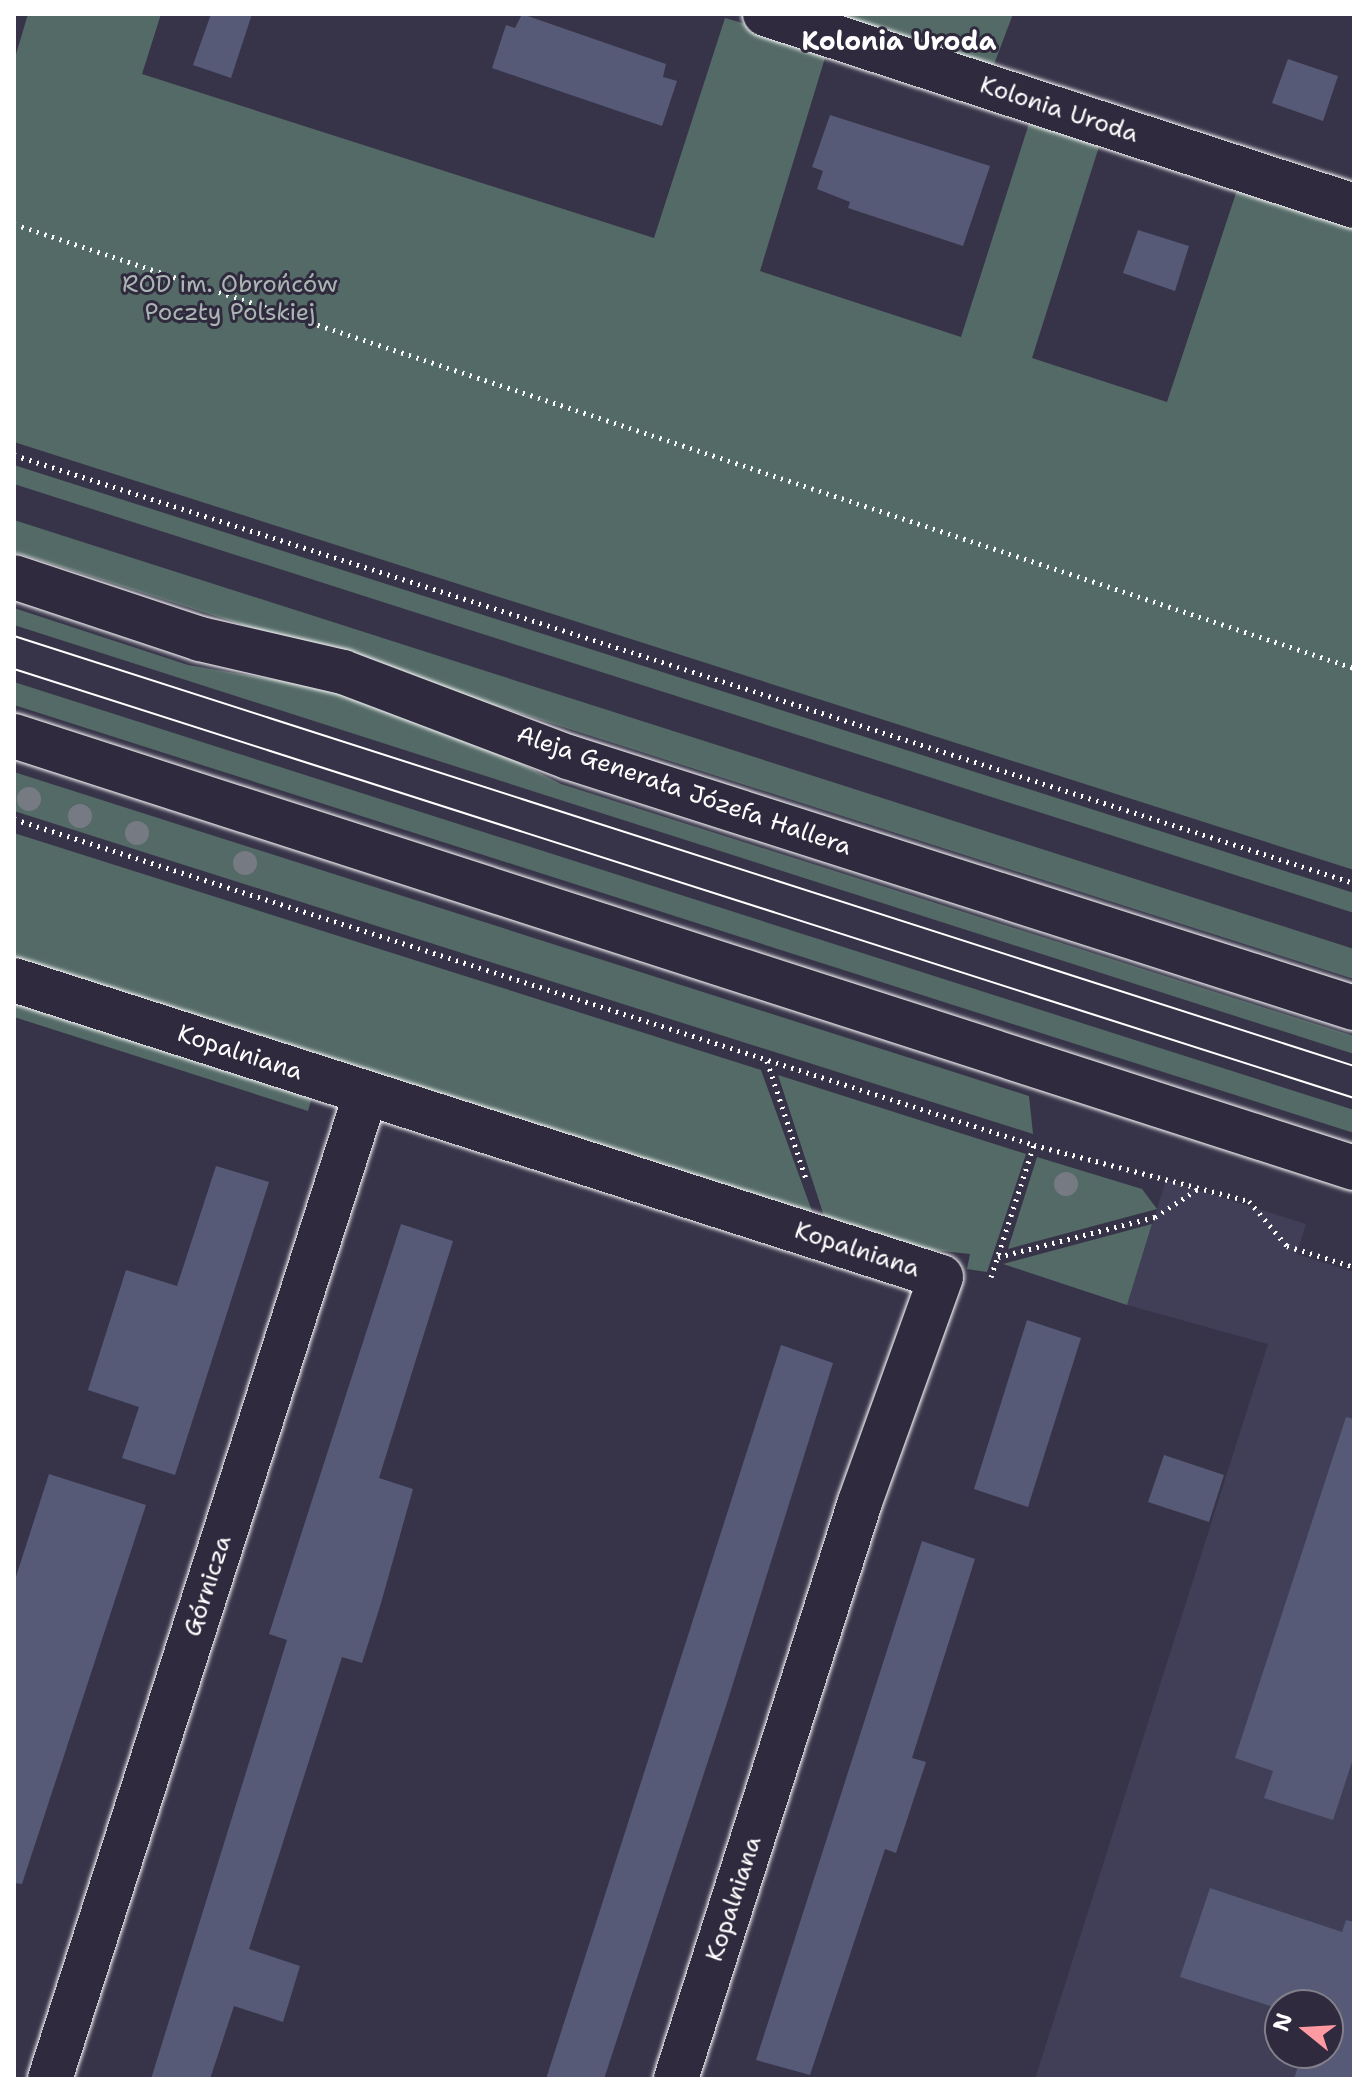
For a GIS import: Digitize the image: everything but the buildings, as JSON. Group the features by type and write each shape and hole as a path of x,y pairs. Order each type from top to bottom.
{"street":[{"name":"Kolonia Uroda","path":"765,14 1354,206"},
{"name":"Aleja Generała Józefa Hallera","path":"14,577 200,639 343,672 568,757 1354,1008"},
{"path":"14,736 1354,1168"},
{"name":"Kopalniana","path":"14,980 941,1277 860,1502 676,2079"},
{"name":"Górnicza","path":"50,2079 366,1093"}],"path":[{"path":"14,224 1354,668"},
{"path":"14,455 1354,883"},
{"path":"14,819 1034,1145 1201,1186 1249,1201 1287,1246 1354,1267"},
{"path":"767,1061 825,1239"},
{"path":"998,1257 1155,1217 1201,1186"}],"shaded area":[{"path":"1166,1180 1306,1224 1297,1254 1354,1272 1354,2079 1035,2079 1268,1344 1127,1305"}],"green space":[{"name":"ROD im. Obrońców Poczty Polskiej","path":"28,14 161,14 142,74 654,238 725,18 828,48 760,271 961,337 1032,114 1102,137 1032,358 1167,402 1240,181 1354,218 1354,870 14,442 14,61"},
{"path":"827,14 1013,14 993,67"},
{"path":"14,465 1354,893 1354,913 14,484"},
{"path":"14,520 1354,949 1354,979 14,552"},
{"path":"14,608 188,665 329,689 442,723 561,784 1354,1036 1354,1054 14,625"},
{"path":"14,682 1354,1110 1354,1133 14,705"},
{"path":"14,772 1029,1096 1033,1134 14,811"},
{"path":"14,833 761,1070 813,1214 14,959"},
{"path":"14,1001 312,1097 308,1111 14,1017"},
{"path":"778,1075 1026,1154 987,1272 967,1269 970,1254 915,1248 825,1219"},
{"path":"1037,1157 1142,1189 1157,1209 1008,1249"},
{"path":"1152,1224 1127,1305 1003,1264"}],"tram line":[{"path":"14,636 1354,1066"},
{"path":"14,669 1354,1098"}],"district":[{"name":"Kolonia Uroda","path":"899,41"}]}
